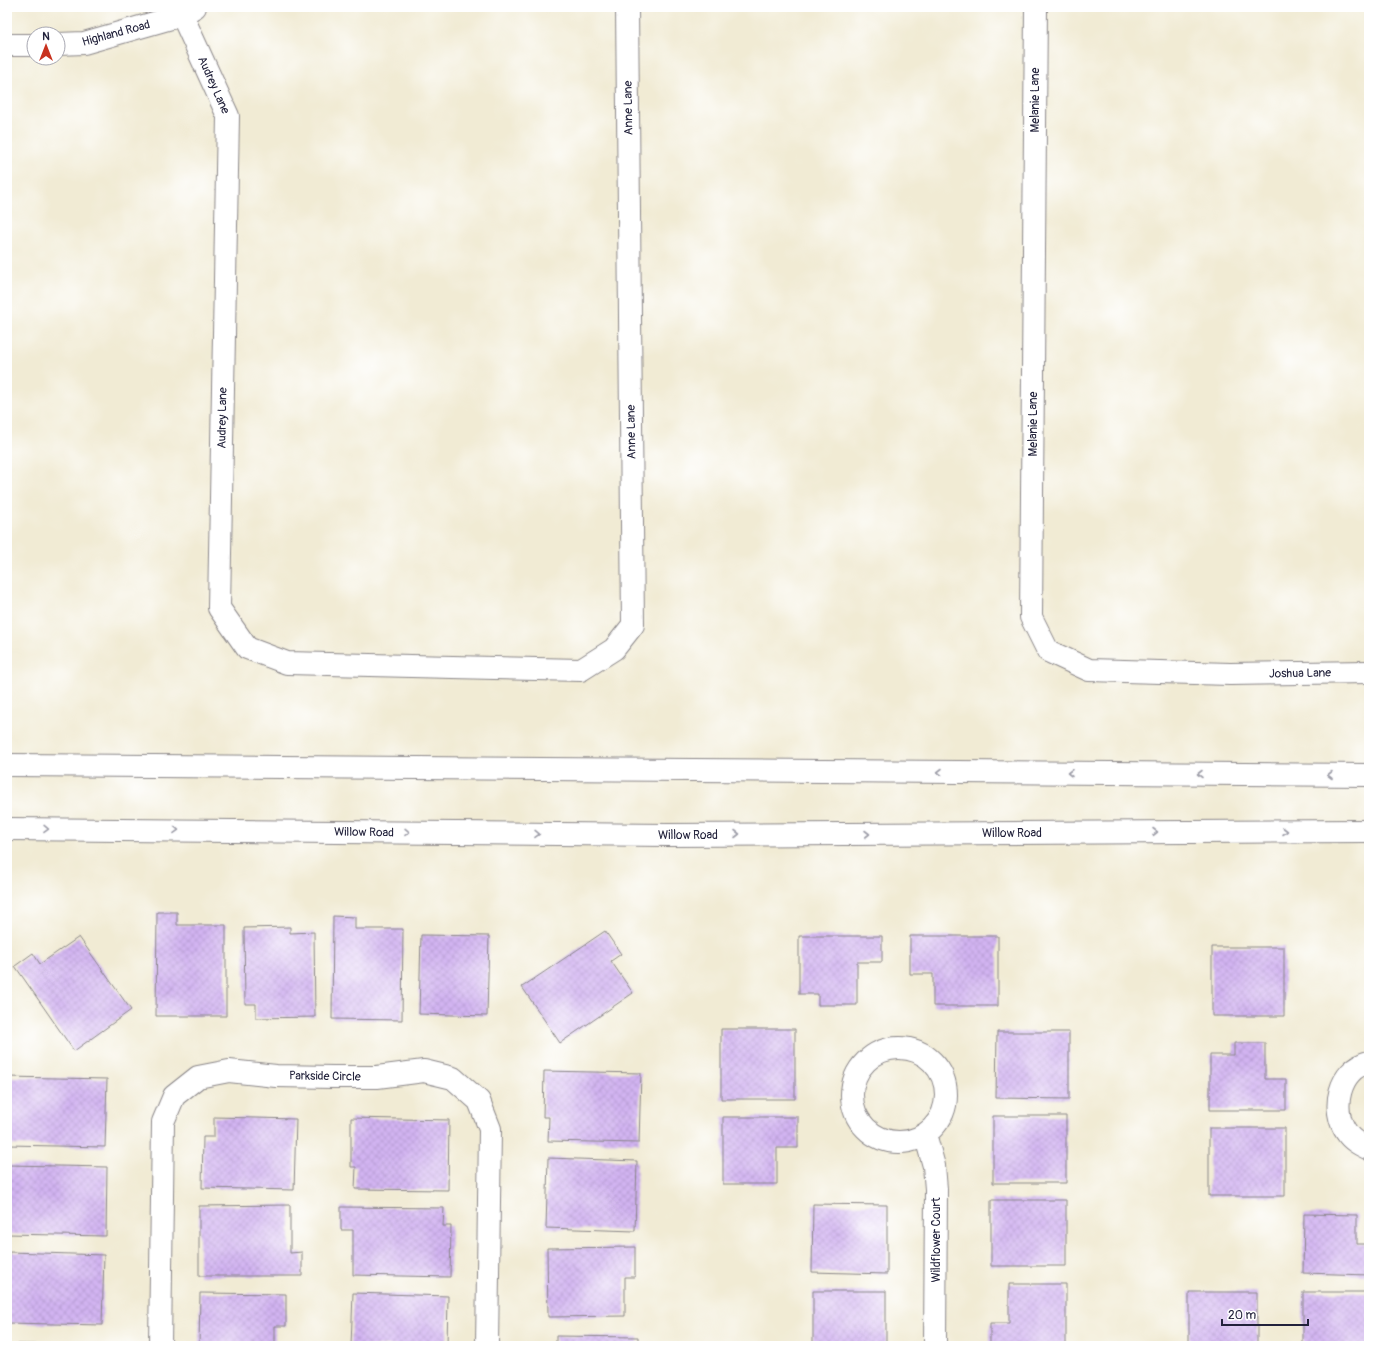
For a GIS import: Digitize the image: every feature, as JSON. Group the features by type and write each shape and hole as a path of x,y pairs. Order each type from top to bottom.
{"street":[{"name":"Anne Lane","path":"418,667 581,670 614,650 633,625 627,7"},
{"name":"Melanie Lane","path":"1036,7 1031,617 1048,651 1088,670 1230,674"},
{"name":"Audrey Lane","path":"185,10 228,116 219,608 247,648 287,663 418,667"},
{"name":"Highland Road","path":"66,44 84,43 185,10"},
{"path":"7,45 26,44"},
{"name":"Joshua Lane","path":"1230,674 1369,672"},
{"path":"7,766 1369,775"},
{"name":"Willow Road","path":"7,829 669,835 1369,831"},
{"path":"899,1048 912,1050 924,1055 934,1064 942,1075 946,1088 946,1101 942,1114 935,1126 925,1134 915,1140 893,1142 872,1134 857,1117 853,1107 853,1084 863,1064 873,1055 885,1050 899,1048"},
{"path":"1369,1062 1353,1071 1344,1081 1339,1094 1337,1108 1340,1122 1347,1134 1357,1143 1369,1149"},
{"name":"Parkside Circle","path":"160,1346 163,1122 174,1096 198,1078 229,1071 276,1076 377,1077 424,1071 452,1078 479,1101 490,1129 487,1346"},
{"name":"Wildflower Court","path":"925,1134 934,1166 936,1190 935,1346"}],"building":[{"path":"157,912 177,912 177,925 226,925 226,1016 156,1016"},
{"path":"333,916 355,917 355,929 403,929 402,1020 332,1019"},
{"path":"290,927 290,933 314,932 315,1017 256,1018 256,1004 245,1004 244,928"},
{"path":"605,931 621,954 611,961 633,993 560,1043 522,987"},
{"path":"421,935 489,936 487,1016 419,1014"},
{"path":"799,936 882,936 882,962 857,962 857,1005 818,1005 818,994 799,994"},
{"path":"910,936 998,936 998,1006 933,1006 933,974 910,974"},
{"path":"79,937 131,1010 74,1051 15,966 33,953 40,964"},
{"path":"1212,947 1284,947 1284,1016 1212,1016"},
{"path":"721,1029 795,1029 795,1099 721,1099"},
{"path":"997,1032 1069,1032 1069,1099 996,1098"},
{"path":"1234,1043 1265,1043 1265,1079 1286,1079 1286,1110 1210,1110 1210,1055 1234,1055"},
{"path":"544,1071 641,1073 639,1143 548,1141 549,1117 543,1117"},
{"path":"7,1077 107,1079 105,1147 8,1145 9,1100 7,1100"},
{"path":"993,1116 1066,1116 1066,1183 993,1183"},
{"path":"214,1117 296,1119 294,1190 202,1188 203,1137 214,1137"},
{"path":"723,1117 798,1117 798,1148 777,1148 777,1184 723,1184"},
{"path":"351,1118 449,1120 448,1190 355,1189 356,1167 351,1167"},
{"path":"1209,1128 1285,1128 1285,1196 1209,1196"},
{"path":"548,1158 637,1161 635,1231 546,1228"},
{"path":"8,1165 107,1167 106,1236 7,1234"},
{"path":"991,1200 1066,1200 1066,1266 991,1266"},
{"path":"813,1204 887,1205 887,1274 812,1272"},
{"path":"290,1205 290,1253 302,1252 302,1276 199,1276 199,1206"},
{"path":"341,1207 444,1208 443,1226 451,1226 450,1277 353,1275 353,1230 341,1230"},
{"path":"1304,1214 1357,1215 1357,1244 1369,1244 1369,1275 1303,1273"},
{"path":"635,1247 635,1277 625,1277 625,1316 548,1317 547,1248"},
{"path":"9,1252 104,1255 102,1325 7,1323"},
{"path":"1009,1284 1066,1284 1066,1346 990,1346 990,1323 1009,1323"},
{"path":"813,1291 886,1291 886,1346 813,1346"},
{"path":"1189,1292 1257,1292 1257,1346 1189,1346"},
{"path":"1303,1292 1369,1292 1369,1346 1303,1346"},
{"path":"200,1293 286,1294 286,1326 275,1326 275,1346 199,1346"},
{"path":"353,1293 448,1296 447,1346 351,1346"},
{"path":"556,1336 638,1337 638,1346 556,1346"},
{"path":"17,1344 79,1345 79,1346 17,1346"}]}
